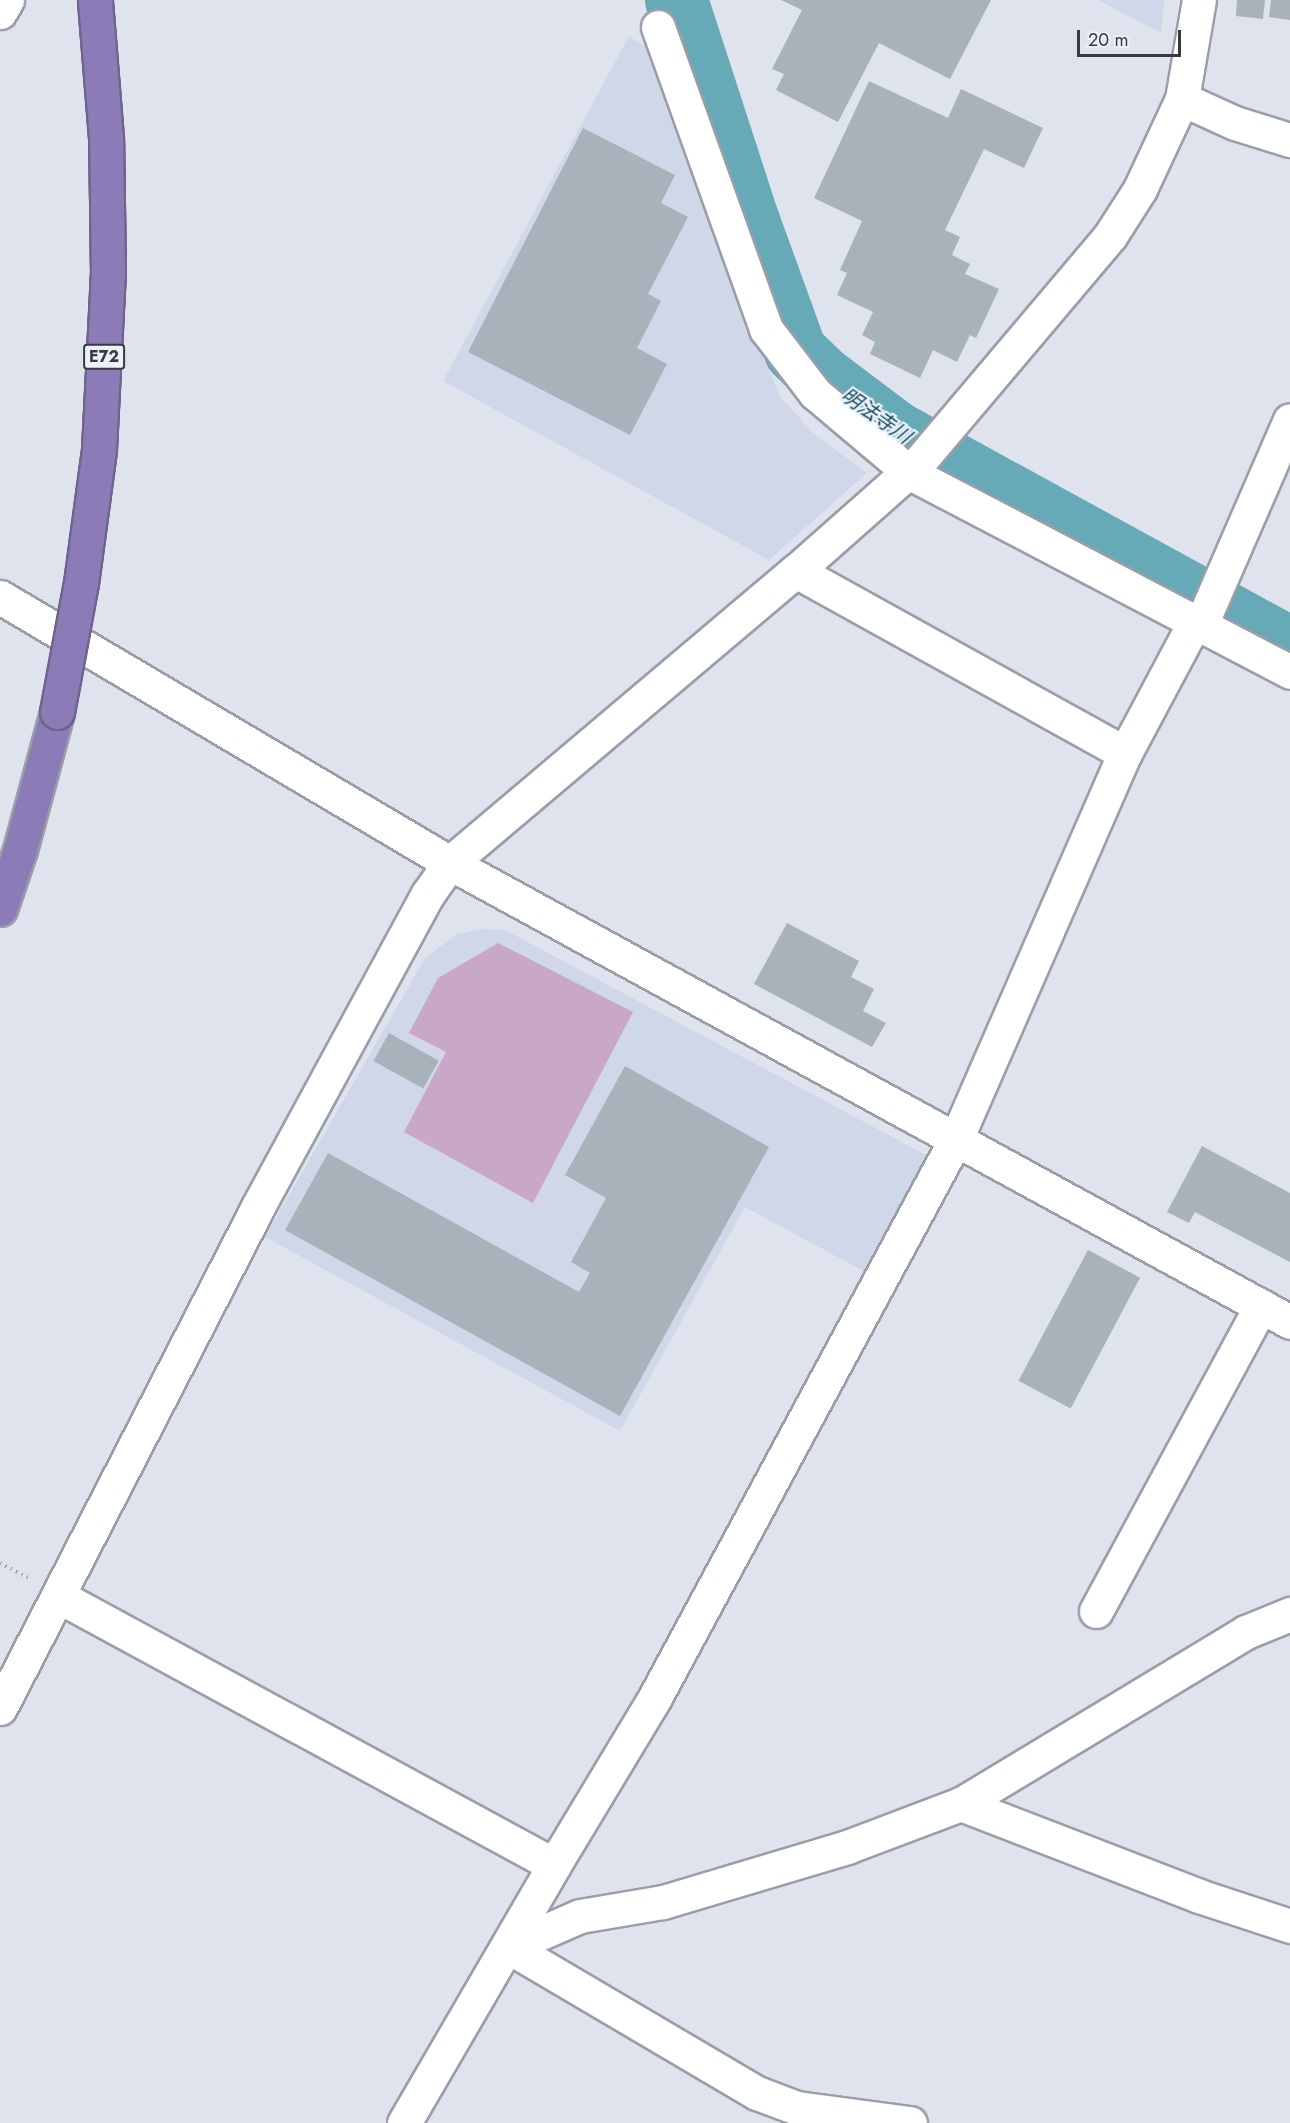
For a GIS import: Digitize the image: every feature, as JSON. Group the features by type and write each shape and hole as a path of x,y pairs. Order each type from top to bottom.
{"highway":[{"name":"E72","path":"0,909 20,850 57,712 81,583 99,449 108,285 106,138 95,0"}],"street":[{"path":"0,12 7,0"},
{"path":"0,1708 60,1597 261,1201 428,894 450,863 796,572 922,458 1110,236 1140,189 1182,99 1199,0"},
{"path":"658,27 766,329 815,393 922,458 1206,609 1290,672"},
{"path":"1182,99 1235,123 1290,140"},
{"path":"404,2123 509,1947 554,1865 653,1701 957,1137 1125,753 1206,609 1290,420"},
{"path":"796,572 1125,753"},
{"path":"0,597 450,863 957,1137 1290,1322"},
{"path":"1096,1611 1261,1306"},
{"path":"60,1597 554,1865"},
{"path":"509,1947 580,1916 663,1902 847,1847 960,1804 1246,1632 1290,1614"},
{"path":"960,1804 1198,1896 1290,1926"},
{"path":"509,1947 758,2093 797,2108 910,2123"}],"shaded area":[{"path":"1098,0 1164,0 1161,34 1161,33"},
{"path":"629,36 649,50 708,217 779,395 814,434 867,473 769,560 443,381"},
{"path":"481,929 505,930 928,1156 867,1273 745,1207 620,1431 265,1237 425,958 457,934"},
{"path":"498,943 633,1012 533,1203 404,1132 446,1052 409,1033 438,978"}],"building":[{"path":"781,0 991,0 950,79 879,43 838,122 776,90 784,74 772,69 802,10"},
{"path":"1237,0 1265,0 1263,19 1236,16"},
{"path":"1271,0 1290,0 1290,20 1269,17"},
{"path":"869,81 948,118 961,89 1043,128 1024,168 984,149 945,230 960,237 952,255 970,264 965,274 999,289 976,338 970,335 957,362 933,350 920,378 870,354 875,342 862,335 873,312 837,295 847,273 840,270 862,221 814,198"},
{"path":"583,128 675,175 661,203 688,217 648,294 661,301 637,348 667,364 630,435 468,352"},
{"path":"787,923 859,961 851,977 874,989 863,1011 886,1023 872,1047 754,984"},
{"path":"389,1033 439,1061 423,1089 373,1061"},
{"path":"625,1066 769,1147 620,1416 285,1230 328,1153 579,1292 590,1273 571,1262 606,1198 565,1175"},
{"path":"1202,1146 1290,1193 1290,1262 1195,1212 1189,1223 1167,1212"},
{"path":"1088,1250 1140,1278 1071,1408 1019,1381"}],"waterway":[{"name":"明法寺川","path":"676,0 748,221 795,351 822,377 895,432 1290,648"}]}
